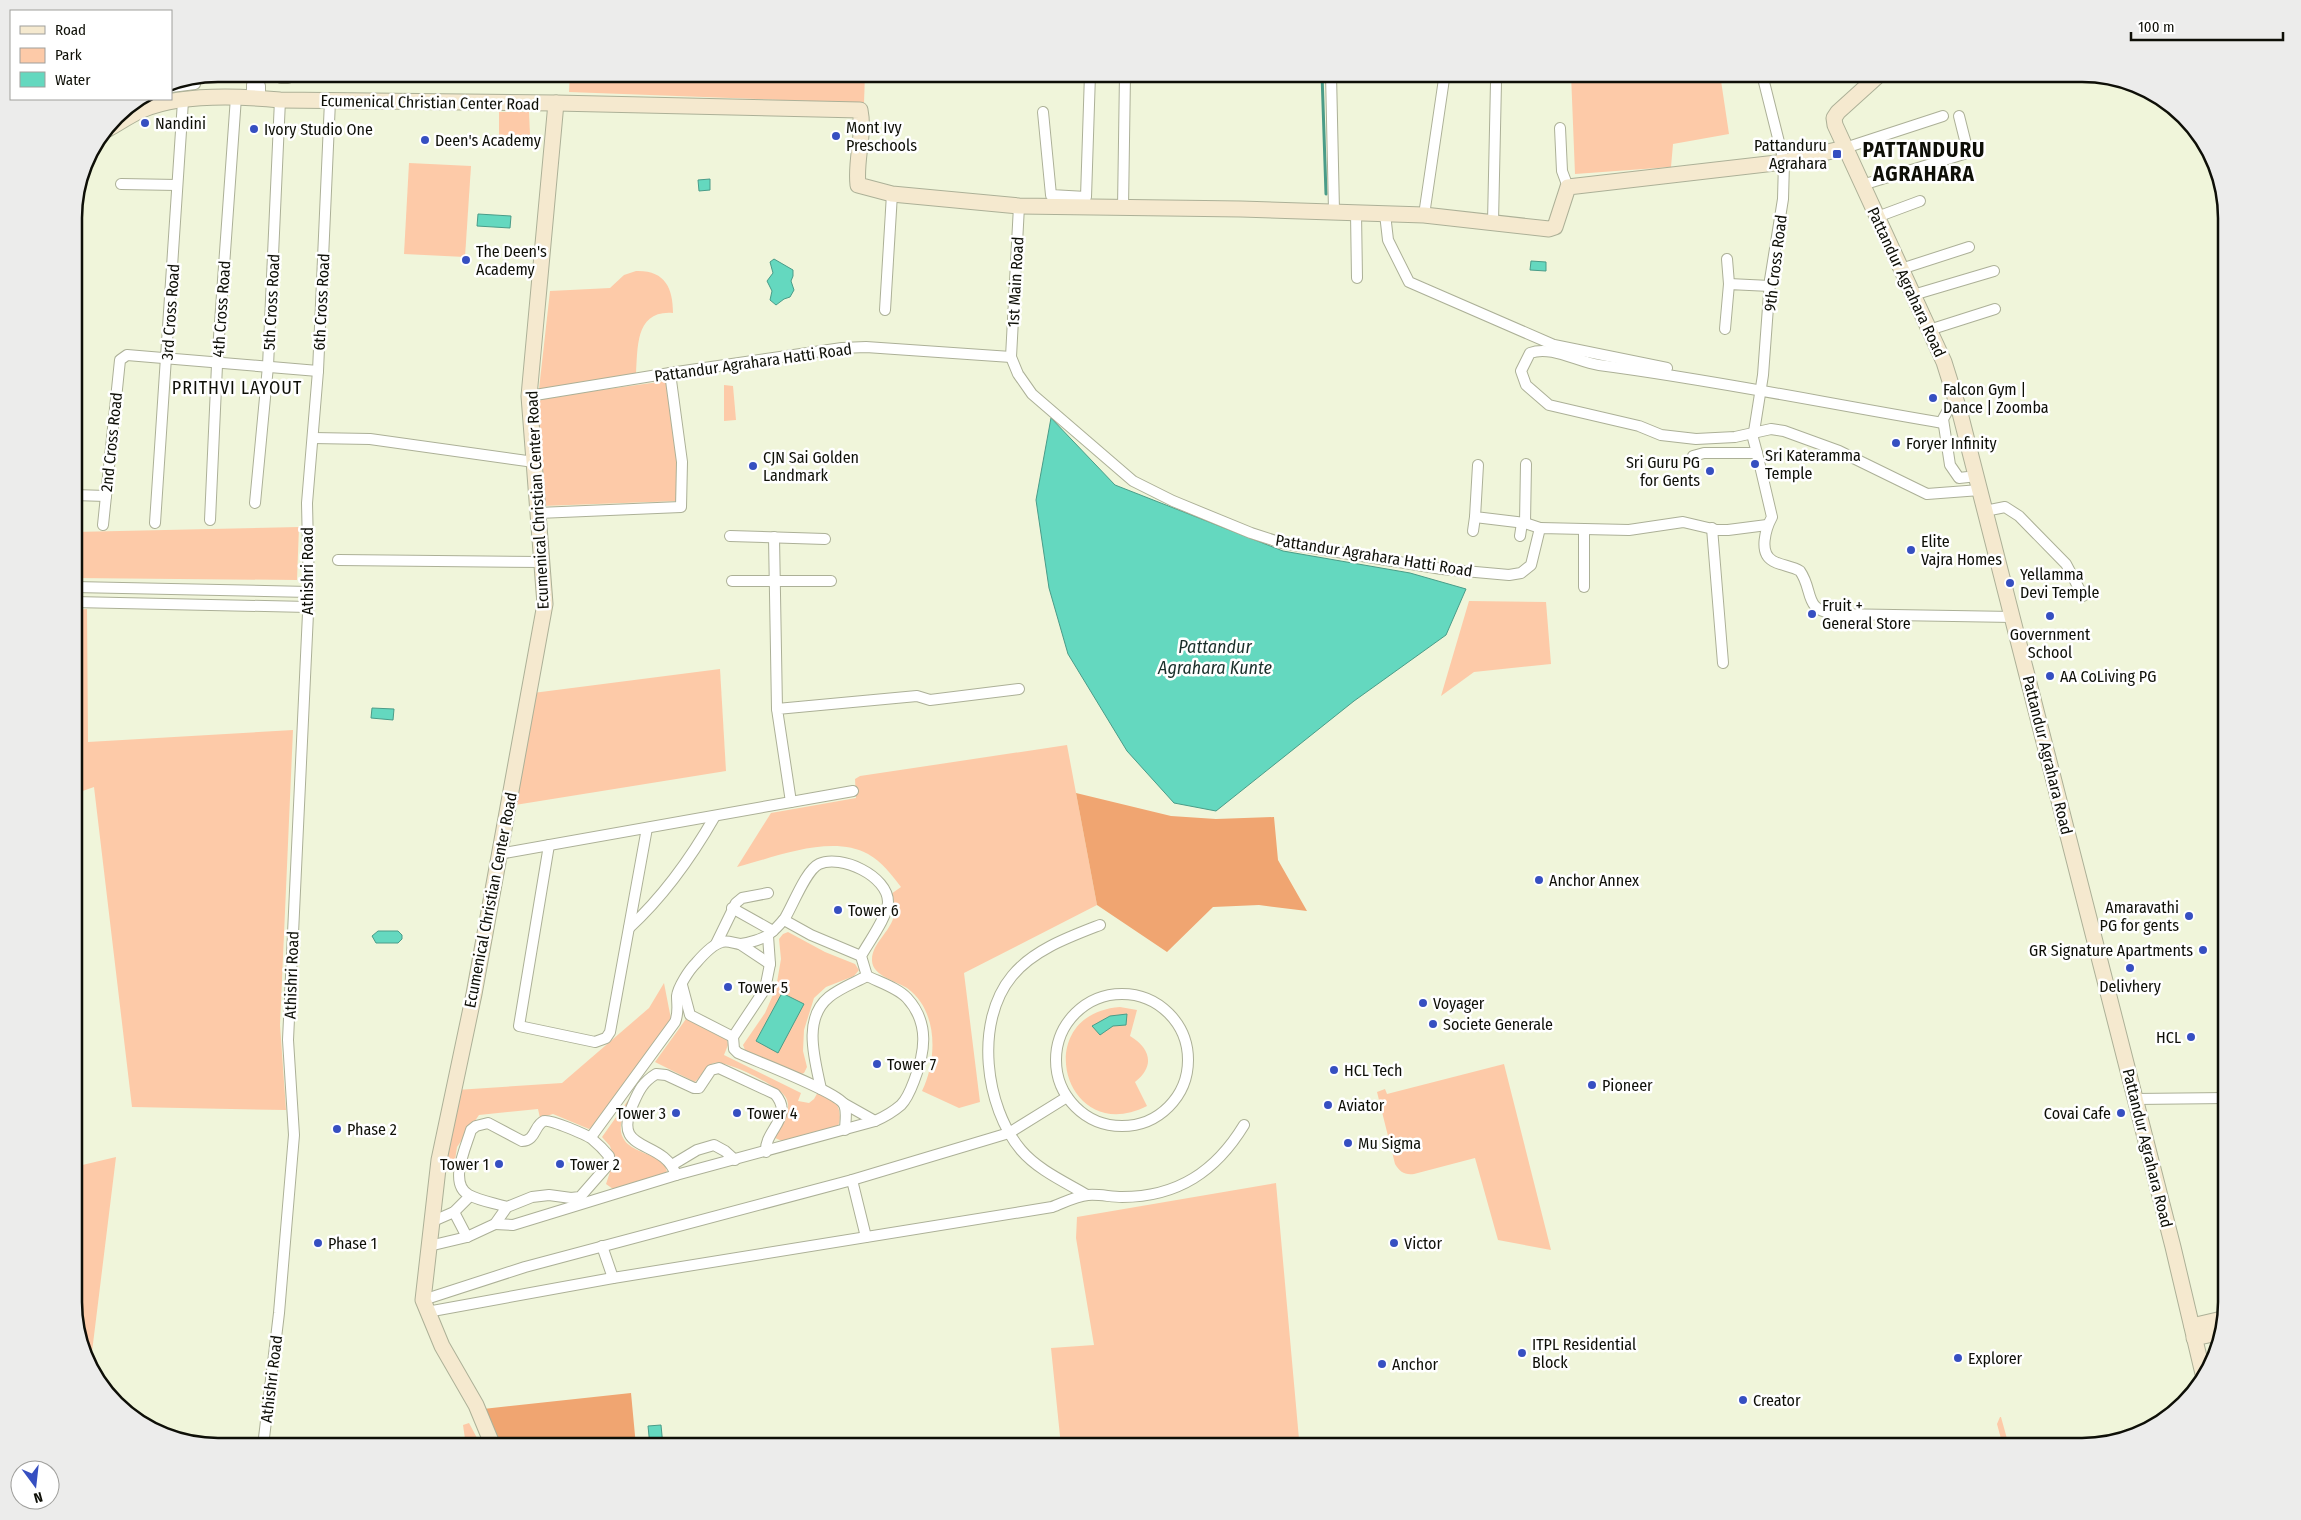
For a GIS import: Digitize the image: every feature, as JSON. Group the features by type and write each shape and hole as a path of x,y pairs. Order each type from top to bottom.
{"street":[{"path":"256,98 260,86 258,82"},
{"path":"556,103 860,110 862,120 856,171 858,185 892,194 1019,206 1068,201 1086,197 1090,82"},
{"path":"1123,208 1125,82"},
{"path":"1331,82 1334,211"},
{"path":"1424,215 1444,82"},
{"path":"1493,222 1496,82"},
{"name":"9th Cross Road","path":"1764,82 1784,162 1784,199 1770,286 1764,376 1753,432 1772,517 1767,525"},
{"name":"Pattandur Agrahara Road","path":"1872,82 1834,118 1845,148 1944,362 1958,404 2135,1098 2202,1368"},
{"name":"3rd Cross Road","path":"155,523 177,185 189,100 194,85"},
{"name":"Ecumenical Christian Center Road","path":"143,105 236,98 330,101 556,103 529,396 545,604 474,994 439,1160 431,1222 425,1306"},
{"name":"4th Cross Road","path":"210,520 218,362 236,98"},
{"name":"5th Cross Road","path":"255,504 268,366 280,100"},
{"name":"6th Cross Road","path":"307,503 318,371 330,101"},
{"path":"1042,112 1052,194 1068,201 1123,208 1334,211 1424,215 1549,229 1555,227 1568,187 1562,171 1560,128"},
{"path":"1568,187 1784,162 1845,148 1943,116"},
{"path":"1862,185 1968,152 1959,116"},
{"path":"122,184 177,185"},
{"path":"885,310 892,194"},
{"path":"1877,217 1920,201"},
{"name":"1st Main Road","path":"1011,357 1019,206"},
{"path":"1356,213 1357,278"},
{"path":"1385,214 1388,240 1409,282 1554,345 1673,369"},
{"path":"1901,269 1969,247"},
{"path":"1725,329 1729,284 1727,259"},
{"path":"1913,294 1994,272"},
{"path":"1729,284 1770,286"},
{"path":"1929,330 1995,309"},
{"name":"Pattandur Agrahara Hatti Road","path":"529,396 842,348 866,347 1011,357 1018,374 1032,394 1133,481 1173,501 1251,533 1282,543 1423,566 1509,574 1521,573 1531,565 1540,528"},
{"path":"1943,423 1587,363 1544,350 1530,353 1521,371 1526,385 1549,405 1639,426 1661,435 1696,439 1735,437 1771,429 1784,431 1840,451 1927,494 1978,483"},
{"name":"2nd Cross Road","path":"103,525 120,360 127,355 167,358"},
{"path":"167,358 318,371"},
{"path":"538,513 681,507 682,462 670,373"},
{"path":"1958,404 1948,410 1943,419 1950,465 1959,478 1978,483"},
{"path":"313,438 370,439 534,462"},
{"path":"1693,456 1704,453 1757,453"},
{"path":"1520,536 1523,523 1526,464"},
{"path":"1473,531 1478,465"},
{"path":"83,495 106,496"},
{"name":"Athishri Road","path":"264,1438 279,1313 294,1135 288,1040 309,592 307,503"},
{"path":"1986,511 2005,507 2019,516 2066,564 2083,596"},
{"path":"1475,517 1523,523 1540,528 1584,530 1640,530 1676,522 1694,523 1712,528 1741,529 1767,525 1765,545 1768,556 1774,562 1800,571 1811,602 1820,611 1834,614 2012,617"},
{"path":"1712,528 1722,663"},
{"path":"1584,530 1584,587"},
{"path":"730,536 825,539"},
{"path":"774,537 777,709 792,802"},
{"path":"338,560 543,562"},
{"path":"732,581 831,582"},
{"path":"83,587 309,592"},
{"path":"83,602 308,607"},
{"path":"777,709 917,696 930,700 1019,689"},
{"path":"499,854 853,791"},
{"path":"629,928 651,908 683,868 715,816"},
{"path":"549,846 519,1026 596,1042 606,1038 610,1032 647,828"},
{"path":"429,1246 467,1237 495,1224 513,1224 674,1170 735,1160 875,1121 888,1115 902,1104 922,1061 925,1046 924,1033 917,1011 906,997 867,976 861,956 886,912 888,902 886,892 881,885 867,872 852,865 831,860 818,864 807,878 784,920 770,933 740,944"},
{"path":"591,1137 675,1022 678,1013 677,993 694,964 716,944 732,908 742,898 768,893"},
{"path":"732,908 770,933"},
{"path":"784,920 811,935 861,956"},
{"path":"1087,1195 1036,1165 1021,1150 1009,1133 999,1114 992,1093 989,1045 997,1002 1011,976 1033,956 1100,926"},
{"path":"770,933 770,964 765,989 733,1037 732,1044 738,1053 821,1089 875,1121"},
{"path":"716,944 731,941 740,944 770,964"},
{"path":"821,1089 812,1046 814,1018 828,998 867,976"},
{"path":"682,985 690,1015 733,1037"},
{"path":"1121,994 1141,996 1160,1005 1174,1018 1185,1037 1189,1058 1186,1079 1177,1098 1162,1113 1142,1123 1121,1126 1100,1122 1081,1112 1067,1097 1058,1078 1055,1058 1068,1021 1083,1006 1101,997 1121,994"},
{"path":"643,1065 656,1074 666,1075 694,1088 699,1088 711,1070 720,1068 775,1094 780,1100 782,1108 780,1119 766,1146 766,1152"},
{"path":"656,1074 641,1086 626,1127 632,1139 666,1158 674,1170"},
{"path":"425,1306 525,1267 852,1180 1009,1133 1067,1097"},
{"path":"2135,1098 2218,1098"},
{"path":"843,1103 846,1109 845,1130"},
{"path":"549,1121 591,1137 605,1151 609,1161 608,1165 584,1194 576,1198 539,1196 507,1207 470,1196 464,1192 461,1186 459,1172 471,1130 476,1126 488,1123 522,1141 526,1141 532,1138 541,1124 549,1121"},
{"path":"425,1306 613,1278 1052,1207 1087,1195 1122,1197 1146,1195 1178,1186 1202,1173 1223,1156 1244,1125"},
{"path":"674,1170 706,1146 714,1145 725,1150 735,1160"},
{"path":"852,1180 866,1237"},
{"path":"431,1222 454,1212 470,1196"},
{"path":"495,1224 507,1207"},
{"path":"454,1212 467,1237"},
{"path":"602,1246 613,1278"},
{"path":"425,1306 442,1346 476,1405 489,1438"},
{"path":"2193,1332 2217,1322"},
{"path":"2193,1332 2215,1333"}],"green space":[{"path":"570,82 865,82 864,103 569,92"},
{"path":"1571,82 1721,82 1729,134 1673,144 1671,167 1575,174"},
{"path":"499,112 529,112 530,135 499,135"},
{"path":"409,163 471,166 465,257 404,254"},
{"path":"636,271 646,271 654,274 665,282 669,288 673,313 651,317 645,324 641,332 637,353 636,374 539,389 550,291 610,288 624,275"},
{"path":"666,381 678,461 678,501 542,506 535,399"},
{"path":"724,385 733,386 736,420 724,421"},
{"path":"299,527 297,580 83,578 83,532"},
{"path":"1469,601 1546,602 1551,664 1474,672 1441,696"},
{"path":"83,609 87,609 88,742 293,730 280,1025 286,1110 132,1107 94,787 83,791"},
{"path":"720,669 726,771 515,805 533,693"},
{"path":"1067,745 1097,905 964,973 980,1102 959,1108 922,1091 927,1079 932,1051 930,1023 925,1009 907,988 876,971 873,966 873,953 894,915 891,894 901,887 886,869 868,854 853,848 837,846 803,849 737,867 771,813 856,798 855,779 860,776"},
{"path":"788,932 825,952 855,964 859,970 854,976 826,987 814,998 804,1030 803,1051 807,1067 804,1073 799,1075 745,1050 743,1045 765,1013 776,988 781,959 779,939"},
{"path":"664,983 671,1019 597,1123 589,1129 553,1114 540,1118 538,1109 479,1115 457,1147 454,1167 449,1171 442,1172 456,1090 562,1083 649,1008"},
{"path":"1120,1007 1137,1010 1130,1036 1146,1052 1148,1064 1146,1070 1135,1082 1147,1106 1118,1114 1095,1109 1078,1095 1068,1075 1066,1052 1074,1031 1091,1015"},
{"path":"686,1019 727,1040 728,1045 724,1055 801,1093 798,1101 809,1103 818,1092 829,1096 839,1109 840,1120 838,1126 782,1141 775,1138 787,1114 788,1102 784,1095 771,1085 739,1069 720,1063 708,1066 695,1082 655,1062"},
{"path":"1504,1064 1551,1250 1498,1240 1475,1158 1414,1174 1403,1172 1395,1164 1377,1092 1385,1089 1387,1094"},
{"path":"634,1092 622,1120 622,1135 626,1143 665,1165 667,1173 613,1189 606,1184 612,1166 613,1155 610,1146 602,1137"},
{"path":"116,1157 92,1351 87,1337 83,1311 83,1165"},
{"path":"1276,1183 1299,1438 1060,1438 1051,1348 1094,1345 1076,1238 1077,1217"},
{"path":"2001,1417 2007,1438 2001,1438 1997,1424"},
{"path":"469,1423 477,1438 465,1438 463,1425"}],"shaded area":[{"path":"1076,793 1171,816 1216,819 1274,817 1278,860 1307,911 1259,905 1213,907 1167,952 1097,905"},
{"path":"631,1393 635,1438 496,1438 483,1409"}],"water":[{"path":"710,179 710,190 699,191 698,180"},
{"path":"478,214 511,216 510,228 477,226"},
{"path":"774,259 793,270 791,281 794,290 790,297 776,305 770,300 772,291 767,281 773,273 770,262"},
{"path":"1531,261 1546,262 1546,271 1530,270"},
{"name":"Pattandur Agrahara Kunte","path":"1051,418 1115,485 1283,551 1410,573 1466,589 1446,635 1354,701 1216,811 1174,803 1127,751 1068,654 1049,588 1036,500"},
{"path":"372,708 394,709 393,720 371,718"},
{"path":"378,931 398,931 402,935 402,939 398,943 376,943 372,936"},
{"path":"782,993 804,1004 778,1053 756,1041"},
{"path":"1127,1014 1126,1025 1113,1026 1100,1035 1092,1026 1110,1016"},
{"path":"661,1425 662,1438 649,1438 648,1426"}],"waterway":[{"path":"1322,82 1326,194"}],"place":[{"name":"Nandini","path":"145,123"},
{"name":"Ivory Studio One","path":"254,129"},
{"name":"Mont Ivy Preschools","path":"836,136"},
{"name":"Deen's Academy","path":"425,140"},
{"name":"Pattanduru Agrahara","path":"1837,154"},
{"name":"The Deen's Academy","path":"466,260"},
{"name":"Falcon Gym | Dance | Zoomba","path":"1933,398"},
{"name":"Foryer Infinity","path":"1896,443"},
{"name":"Sri Kateramma Temple","path":"1755,464"},
{"name":"CJN Sai Golden Landmark","path":"753,466"},
{"name":"Sri Guru PG for Gents","path":"1710,471"},
{"name":"Elite Vajra Homes","path":"1911,550"},
{"name":"Yellamma Devi Temple","path":"2010,583"},
{"name":"Fruit + General Store","path":"1812,614"},
{"name":"Government School","path":"2050,616"},
{"name":"AA CoLiving PG","path":"2050,676"},
{"name":"Anchor Annex","path":"1539,880"},
{"name":"Tower 6","path":"838,910"},
{"name":"Amaravathi PG for gents","path":"2189,916"},
{"name":"GR Signature Apartments","path":"2203,950"},
{"name":"Delivhery","path":"2130,968"},
{"name":"Tower 5","path":"728,987"},
{"name":"Voyager","path":"1423,1003"},
{"name":"Societe Generale","path":"1433,1024"},
{"name":"HCL","path":"2191,1037"},
{"name":"Tower 7","path":"877,1064"},
{"name":"HCL Tech","path":"1334,1070"},
{"name":"Pioneer","path":"1592,1085"},
{"name":"Aviator","path":"1328,1105"},
{"name":"Tower 3","path":"676,1113"},
{"name":"Tower 4","path":"737,1113"},
{"name":"Covai Cafe","path":"2121,1113"},
{"name":"Phase 2","path":"337,1129"},
{"name":"Mu Sigma","path":"1348,1143"},
{"name":"Tower 1","path":"499,1164"},
{"name":"Tower 2","path":"560,1164"},
{"name":"Phase 1","path":"318,1243"},
{"name":"Victor","path":"1394,1243"},
{"name":"ITPL Residential Block","path":"1522,1353"},
{"name":"Explorer","path":"1958,1358"},
{"name":"Anchor","path":"1382,1364"},
{"name":"Creator","path":"1743,1400"}],"district":[{"name":"PATTANDURU AGRAHARA","path":"1924,162"},
{"name":"PRITHVI LAYOUT","path":"237,388"}]}
